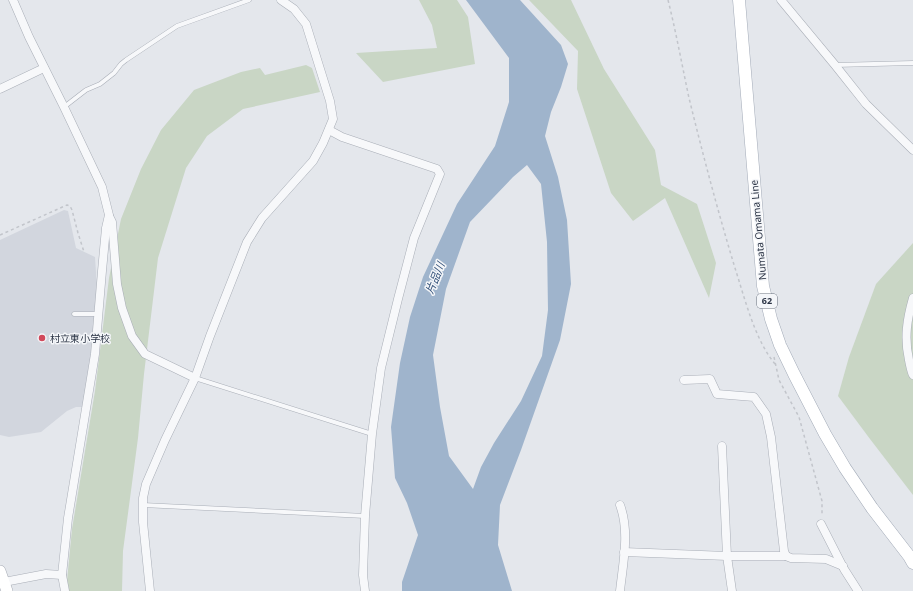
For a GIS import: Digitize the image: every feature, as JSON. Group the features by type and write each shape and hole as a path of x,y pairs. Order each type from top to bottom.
{"main road":[{"name":"Numata Omama Line","path":"739,0 763,286 771,319 780,345 825,434 845,468 872,508 913,563"},
{"path":"0,571 5,587"}],"street":[{"path":"13,0 29,37 102,187 112,222 117,284 122,308 132,336 145,354 195,378"},
{"path":"150,591 143,522 143,498 146,484 165,440 195,378 247,242 262,218 313,161 333,119 330,101 306,24 298,13 281,0"},
{"path":"781,0 866,104 913,150"},
{"path":"0,89 44,68"},
{"path":"329,130 342,137 437,169 440,174 414,238 382,368 372,434 365,516 363,575 365,591"},
{"path":"65,591 62,575 68,518 96,354 106,228 109,215"},
{"path":"913,298 908,315 906,333 906,349 913,375"},
{"path":"684,380 710,379 717,394 754,397 766,414 771,436 778,512 786,556"},
{"path":"722,446 727,556 732,591"},
{"path":"620,505 624,524 624,552 620,591"},
{"path":"821,524 858,591"},
{"path":"624,552 727,556 786,556 791,558 826,559 843,566"},
{"path":"5,587 46,574 62,575"}],"lane":[{"path":"64,107 86,90 100,84 114,73 126,60 177,26 249,0"},
{"path":"835,65 913,62"},
{"path":"74,314 99,314"},
{"path":"195,378 372,434"},
{"path":"143,505 365,516"}],"path":[{"path":"668,0 689,98 718,213 759,338 770,359 776,365"},
{"path":"0,235 67,205 70,206 72,210 84,252"},
{"path":"774,357 779,380 799,417 822,501 821,524"}],"shaded area":[{"path":"64,210 68,211 76,248 95,257 97,288 93,341 84,403 82,407 76,407 67,411 41,432 9,437 0,435 0,240"}],"green space":[{"path":"419,0 457,0 468,17 475,64 383,82 356,53 437,48 432,25"},
{"path":"529,0 571,0 604,69 655,150 661,185 697,204 716,263 709,298 665,198 633,221 611,193 577,89 578,51"},
{"path":"306,65 312,68 320,92 243,109 207,136 186,168 158,258 138,438 123,551 122,591 66,591 72,529 95,391 109,278 121,219 141,169 161,130 194,90 241,72 260,68 265,75"},
{"path":"913,243 913,495 838,396 849,357 876,284"}],"water":[{"name":"片品川","path":"466,0 520,0 561,45 568,64 551,112 545,136 558,177 567,220 571,284 560,340 500,505 498,545 512,591 402,591 402,582 418,535 407,503 395,478 391,427 400,363 410,317 423,277 457,204 495,146 509,102 509,58","holes":["527,165 541,184 547,242 548,310 542,356 521,401 494,443 481,467 473,489 449,456 440,407 433,355 446,289 470,222 513,177"]}],"place":[{"name":"村立東小学校","path":"42,338"}]}
